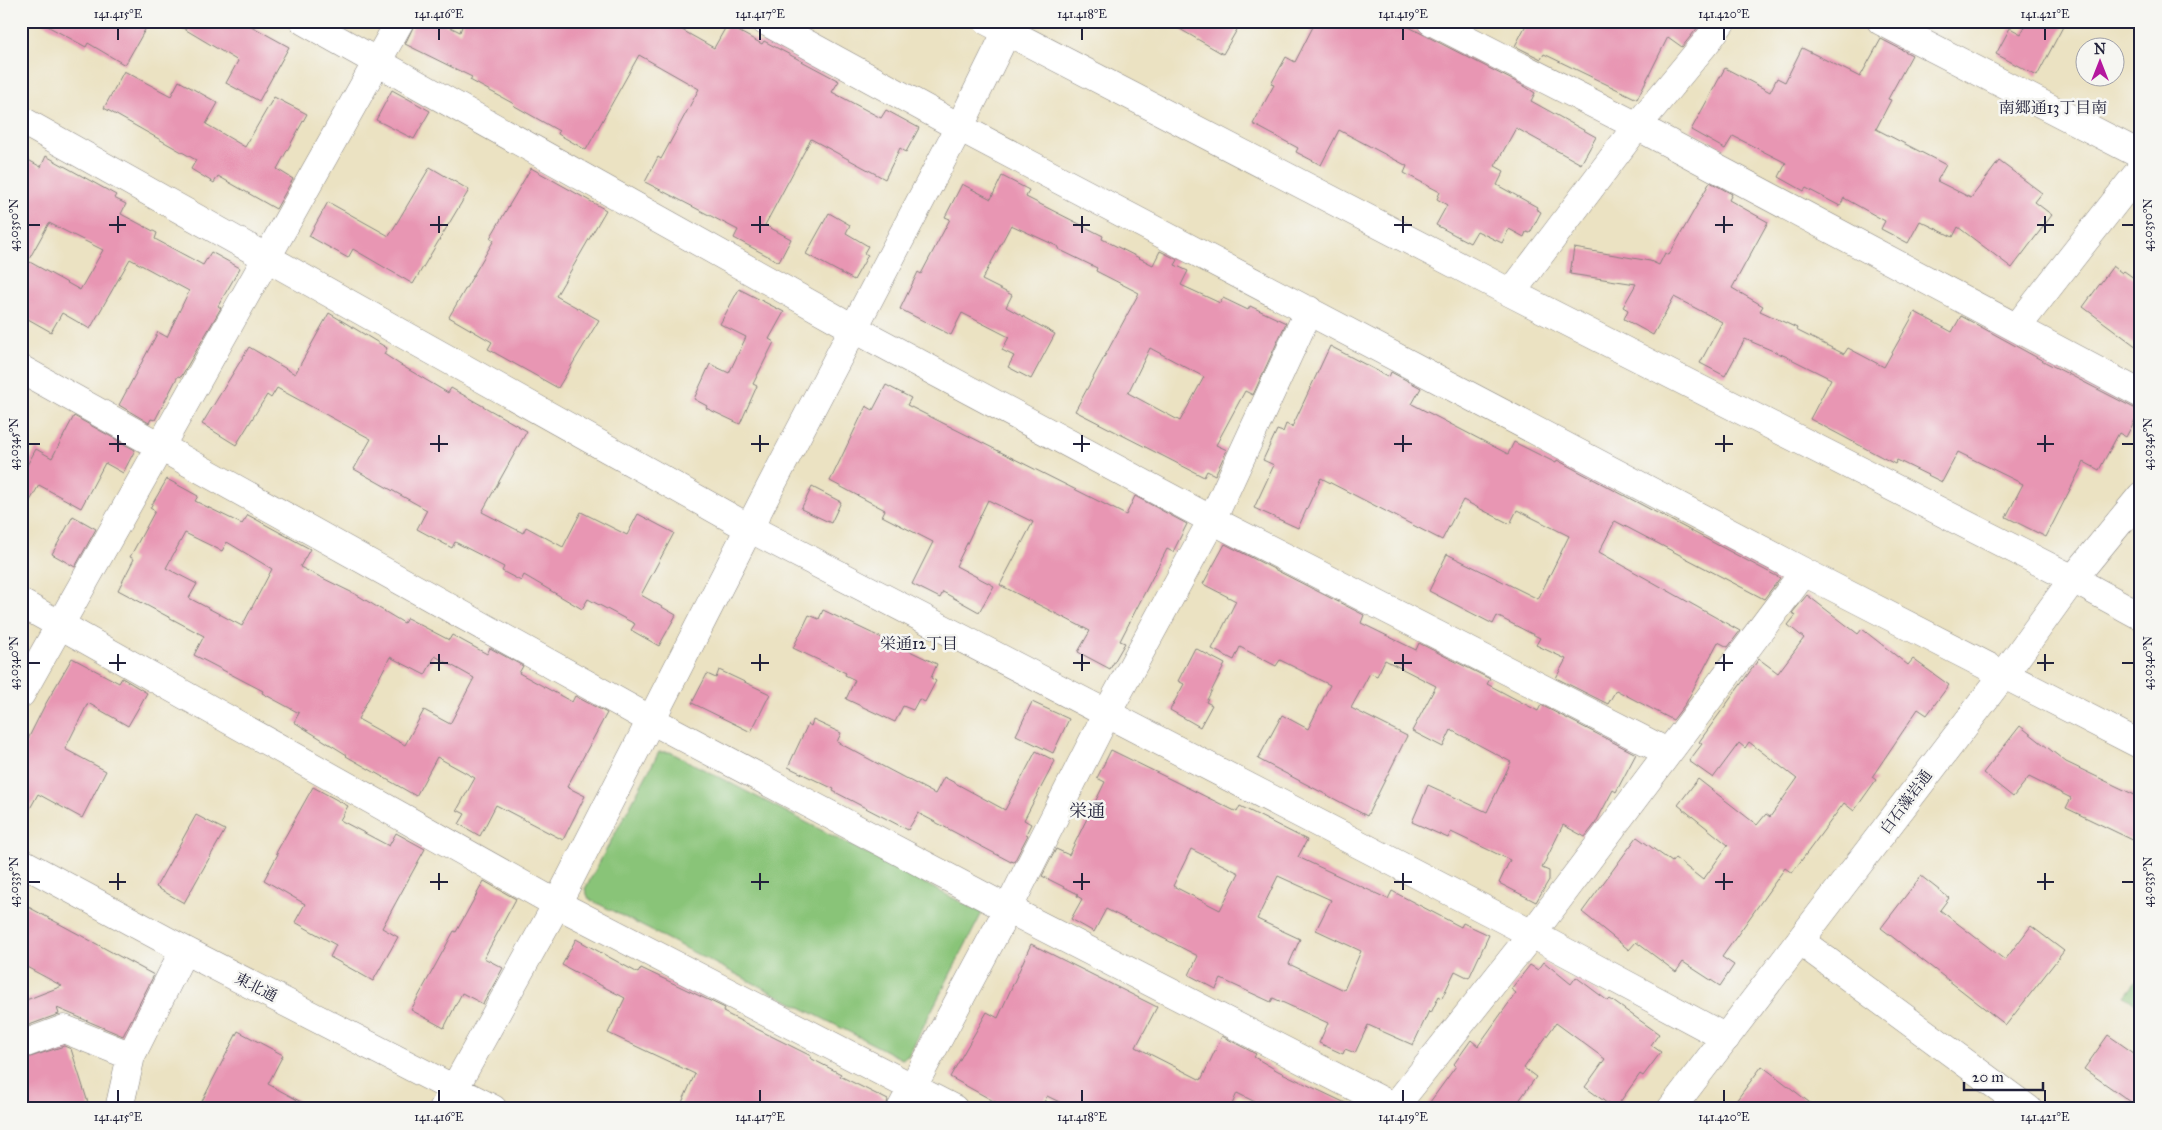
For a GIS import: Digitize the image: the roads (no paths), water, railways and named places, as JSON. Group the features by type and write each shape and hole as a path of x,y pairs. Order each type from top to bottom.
{"street":[{"path":"304,21 853,328 1212,520 1667,752"},
{"path":"21,694 162,447 400,21"},
{"path":"765,21 963,120 1309,310 1804,572 2007,670 2141,744"},
{"path":"1431,21 1637,126 2141,394"},
{"path":"1512,293 1637,126 1722,21"},
{"path":"1881,21 2141,156"},
{"path":"449,1099 557,904 749,528 963,120 991,65 1002,25 1512,293 2073,579 2141,616"},
{"path":"21,120 267,256 749,528 1532,934 1726,1038"},
{"path":"2017,327 2141,169"},
{"path":"907,1098 1008,909 1107,713 1212,520 1309,310"},
{"path":"21,369 651,720 1008,909 1393,1108 1532,934 1804,572"},
{"name":"白石藻岩通","path":"1671,1109 1726,1038 1753,999 1800,941 2007,670 2073,579 2141,496"},
{"path":"21,603 907,1098 954,1109"},
{"name":"東北通","path":"24,869 184,950 449,1099 493,1109"},
{"path":"1800,941 2028,1109"},
{"path":"119,1109 131,1056 184,950"},
{"path":"21,1046 64,1029 131,1056"}],"district":[{"name":"南郷通13丁目南","path":"2053,107"},
{"name":"栄通12丁目","path":"919,643"},
{"name":"栄通","path":"1087,811"}]}
